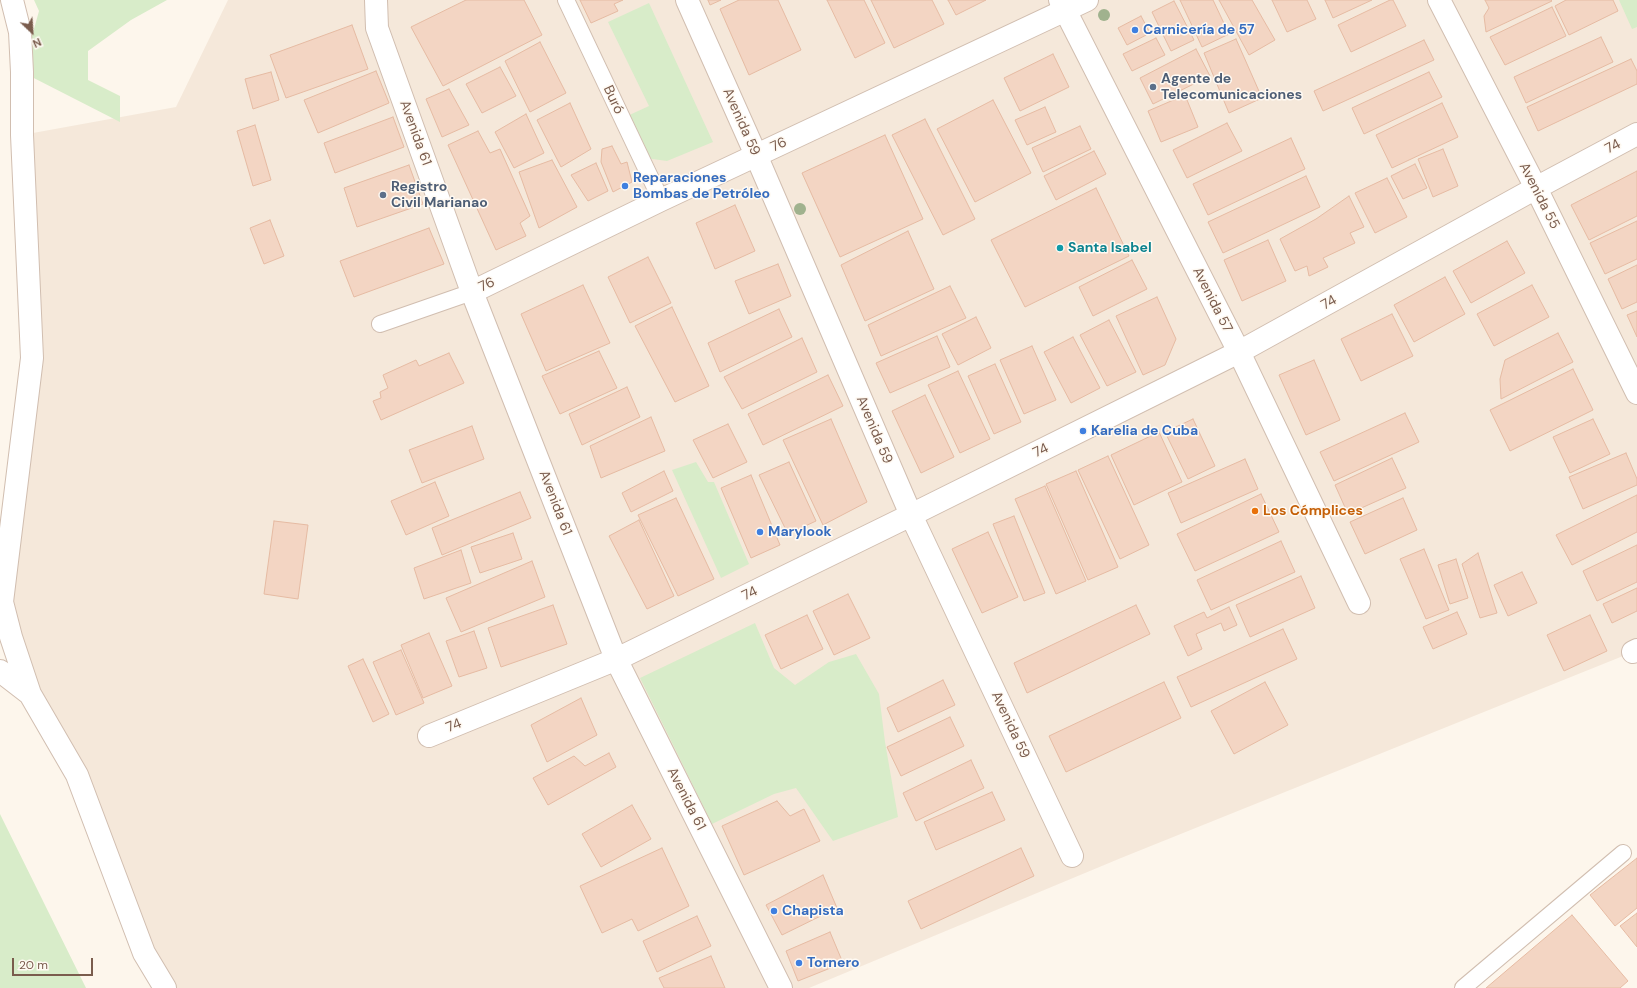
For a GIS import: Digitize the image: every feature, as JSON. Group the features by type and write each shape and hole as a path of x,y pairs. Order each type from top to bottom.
{"street":[{"path":"12,0 20,32 22,72 22,135 32,358 2,602 10,637 30,694 77,775 144,953 164,988"},
{"name":"Avenida 61","path":"376,0 378,28 472,292 616,659 781,988"},
{"name":"Avenida 59","path":"687,0 911,515 1072,856"},
{"name":"76","path":"472,292 661,200 756,156 1062,6 1087,0"},
{"name":"Avenida 55","path":"1439,0 1536,188 1637,393"},
{"name":"Avenida 57","path":"1062,6 1239,352 1359,603"},
{"name":"74","path":"429,736 616,659 911,515 1239,352 1637,134"},
{"path":"0,671 30,694"}],"lane":[{"name":"Buró","path":"566,0 661,200"},
{"path":"380,324 472,292"},
{"path":"1463,988 1623,853"}],"shaded area":[{"path":"228,0 1637,0 1637,658 1633,652 1121,858 809,988 165,988 2,602 32,358 22,135 176,107"}],"green space":[{"path":"34,0 167,0 131,20 88,51 88,80 120,96 120,122 22,72 39,11"},
{"path":"1619,0 1637,0 1637,27 1632,29"},
{"path":"649,3 713,142 667,161 645,158 625,117 649,106 608,22"},
{"path":"696,462 708,482 714,482 749,564 721,578 672,470"},
{"path":"755,623 774,668 795,685 829,662 856,654 879,694 885,742 898,817 833,841 796,788 774,794 712,824 640,678"},
{"path":"0,814 86,988 0,988"}],"building":[{"path":"466,0 524,0 542,35 443,86 411,27"},
{"path":"580,0 623,0 614,4 618,11 591,23"},
{"path":"708,0 721,0 710,5"},
{"path":"739,0 778,0 801,50 749,75 720,9"},
{"path":"827,0 864,0 885,43 855,58"},
{"path":"871,0 932,0 944,24 894,48"},
{"path":"948,0 986,0 956,15"},
{"path":"1180,0 1213,0 1229,34 1202,47"},
{"path":"1219,0 1252,0 1275,40 1249,55"},
{"path":"1272,0 1307,0 1316,19 1287,32"},
{"path":"1325,0 1372,0 1333,18"},
{"path":"1390,0 1393,0 1406,26 1351,52 1338,25"},
{"path":"1485,0 1552,1 1486,32 1484,16 1489,8"},
{"path":"1566,0 1613,0 1618,11 1569,35 1555,6"},
{"path":"1174,1 1194,40 1171,51 1152,12"},
{"path":"1552,7 1566,36 1505,65 1490,37"},
{"path":"1141,16 1150,33 1127,45 1118,28"},
{"path":"352,25 368,69 286,98 270,55"},
{"path":"1601,37 1613,62 1526,103 1514,77"},
{"path":"1156,38 1165,55 1132,71 1123,54"},
{"path":"1236,39 1262,98 1229,113 1204,53"},
{"path":"1424,40 1434,60 1323,111 1314,91"},
{"path":"540,42 566,93 530,112 505,61"},
{"path":"1196,49 1210,76 1153,104 1140,78"},
{"path":"1053,54 1069,87 1020,111 1004,78"},
{"path":"1631,59 1637,71 1637,84 1538,131 1527,107"},
{"path":"500,67 516,96 482,113 466,84"},
{"path":"376,71 389,103 318,133 304,100"},
{"path":"271,72 279,100 253,109 245,79"},
{"path":"1429,72 1442,97 1364,134 1352,108"},
{"path":"449,89 469,125 442,137 426,99"},
{"path":"1185,95 1198,127 1161,142 1148,111"},
{"path":"993,100 1031,173 975,202 937,129"},
{"path":"570,103 591,149 561,167 537,120"},
{"path":"1442,103 1458,137 1392,168 1376,135"},
{"path":"1045,107 1056,132 1027,145 1015,120"},
{"path":"526,114 544,153 514,168 495,132"},
{"path":"393,117 404,147 335,173 324,143"},
{"path":"925,119 975,219 943,235 892,135"},
{"path":"1227,123 1242,151 1187,178 1173,150"},
{"path":"255,125 271,180 253,186 237,131"},
{"path":"1080,126 1091,149 1043,172 1032,148"},
{"path":"478,131 490,153 500,149 530,216 520,223 526,236 496,250 448,145"},
{"path":"885,135 923,219 840,257 802,173"},
{"path":"1291,138 1305,169 1208,215 1193,184"},
{"path":"612,146 621,164 627,162 632,182 613,192 601,162 602,149"},
{"path":"1443,149 1458,186 1433,197 1418,159"},
{"path":"1094,151 1106,174 1056,200 1044,176"},
{"path":"552,160 577,207 539,228 519,172"},
{"path":"596,163 608,191 588,201 571,175"},
{"path":"1415,164 1427,188 1403,199 1391,176"},
{"path":"409,165 423,204 357,227 344,188"},
{"path":"1637,171 1637,216 1589,240 1571,205"},
{"path":"1306,176 1320,207 1223,253 1208,222"},
{"path":"1387,178 1407,217 1375,233 1355,193"},
{"name":"Santa Isabel","path":"1096,188 1129,256 1025,307 991,240"},
{"path":"1349,196 1364,227 1350,233 1355,243 1323,258 1328,267 1309,276 1307,266 1295,271 1280,239 1316,219"},
{"path":"735,205 755,251 715,269 696,223"},
{"path":"270,220 284,256 264,264 250,228"},
{"path":"1637,221 1637,259 1605,274 1590,243"},
{"path":"429,228 444,264 354,297 340,261"},
{"path":"908,231 934,289 865,321 841,265"},
{"path":"1268,240 1286,281 1242,301 1224,260"},
{"path":"1507,241 1525,273 1471,303 1453,271"},
{"path":"648,257 671,303 630,323 608,277"},
{"path":"1132,260 1147,289 1093,316 1079,287"},
{"path":"778,264 791,296 749,314 735,281"},
{"path":"1637,265 1637,302 1622,309 1608,279"},
{"path":"1445,277 1465,314 1414,342 1394,305"},
{"path":"583,285 610,343 546,371 521,314"},
{"path":"1532,285 1549,317 1494,346 1477,314"},
{"path":"950,286 966,318 881,356 868,325"},
{"path":"1157,297 1176,339 1165,365 1143,375 1116,316"},
{"path":"672,307 709,386 675,402 635,326"},
{"path":"779,309 792,337 720,372 708,343"},
{"path":"1637,311 1637,337 1627,315"},
{"path":"1392,314 1413,356 1361,381 1341,339"},
{"path":"976,317 991,348 958,365 942,334"},
{"path":"1109,320 1136,372 1107,386 1080,335"},
{"path":"1558,333 1573,362 1501,399 1500,379 1505,360"},
{"path":"937,336 950,367 890,393 876,363"},
{"path":"1073,337 1100,388 1071,403 1044,352"},
{"path":"802,338 817,372 742,409 724,377"},
{"path":"1032,346 1056,400 1024,414 1000,360"},
{"path":"599,351 617,388 560,414 542,376"},
{"path":"449,353 464,383 381,420 373,401 381,398 380,392 388,388 383,375 416,360 419,366"},
{"path":"1314,360 1340,420 1306,435 1279,375"},
{"path":"995,364 1021,422 994,434 968,376"},
{"path":"1573,369 1593,410 1510,451 1490,410"},
{"path":"958,371 990,439 960,453 928,385"},
{"path":"828,375 843,406 763,445 748,414"},
{"path":"627,387 640,417 582,445 569,414"},
{"path":"925,395 954,457 921,473 892,411"},
{"path":"1405,413 1419,442 1334,481 1320,452"},
{"path":"651,417 665,451 601,478 590,446"},
{"path":"831,419 867,502 823,525 783,440"},
{"path":"1193,419 1215,466 1188,479 1165,432"},
{"path":"1593,419 1610,454 1570,473 1553,437"},
{"path":"728,424 747,462 713,478 693,440"},
{"path":"472,426 484,459 422,483 409,450"},
{"path":"1159,432 1182,482 1134,505 1111,455"},
{"path":"1626,453 1637,479 1637,485 1583,509 1569,477"},
{"path":"1108,456 1149,545 1120,559 1078,470"},
{"path":"1392,458 1406,488 1348,514 1335,485"},
{"path":"1245,459 1258,489 1181,523 1168,493"},
{"path":"789,462 816,521 788,534 759,475"},
{"path":"664,471 673,491 631,512 622,493"},
{"path":"1076,471 1118,567 1088,580 1046,484"},
{"path":"751,475 780,545 751,558 721,488"},
{"path":"435,482 449,516 406,535 391,501"},
{"path":"1045,486 1086,581 1056,594 1015,499"},
{"path":"520,492 531,518 442,555 432,528"},
{"path":"1261,494 1279,532 1195,571 1177,534"},
{"path":"1637,495 1637,532 1572,565 1556,535"},
{"path":"676,498 714,579 678,596 638,515"},
{"path":"1403,498 1417,530 1365,554 1350,522"},
{"path":"1014,516 1045,593 1024,601 993,524"},
{"path":"639,520 674,596 647,609 609,536"},
{"path":"274,521 308,525 298,599 264,594"},
{"path":"988,532 1018,597 982,613 952,549"},
{"path":"513,533 522,559 480,573 471,547"},
{"path":"1281,541 1295,572 1211,610 1197,580"},
{"path":"1637,545 1637,582 1597,601 1583,571"},
{"path":"1424,549 1449,610 1426,619 1400,559"},
{"path":"461,550 471,583 424,599 414,568"},
{"path":"1478,553 1497,613 1480,618 1462,564"},
{"path":"1456,559 1468,598 1450,604 1438,565"},
{"path":"532,561 545,597 461,632 446,598"},
{"path":"1522,572 1537,603 1508,616 1494,585"},
{"path":"1301,576 1315,608 1250,637 1236,605"},
{"path":"1637,588 1637,611 1612,623 1603,604"},
{"path":"848,594 870,638 834,655 813,611"},
{"path":"553,605 567,644 501,667 488,628"},
{"path":"1136,605 1150,634 1027,693 1014,663"},
{"path":"1229,607 1237,625 1224,631 1221,623 1196,634 1202,649 1188,656 1174,626 1204,612 1207,618"},
{"path":"1457,612 1467,634 1433,649 1423,627"},
{"path":"807,615 823,649 781,669 765,635"},
{"path":"1590,615 1607,651 1564,671 1547,635"},
{"path":"1283,629 1297,659 1191,707 1177,677"},
{"path":"474,631 487,668 459,677 446,641"},
{"path":"429,633 452,686 423,698 401,645"},
{"path":"401,650 424,703 396,715 373,662"},
{"path":"363,659 389,714 373,722 348,666"},
{"path":"943,680 955,705 898,732 887,708"},
{"path":"1164,682 1181,718 1066,772 1049,736"},
{"path":"1265,682 1288,725 1234,754 1211,711"},
{"path":"581,698 597,735 547,762 531,725"},
{"path":"950,717 964,746 901,776 887,747"},
{"path":"609,753 616,767 548,805 533,778 574,756 585,766"},
{"path":"971,760 984,788 916,821 903,793"},
{"path":"992,792 1005,820 936,850 924,822"},
{"path":"777,801 790,816 804,809 820,841 744,875 722,826"},
{"path":"632,805 651,839 601,867 582,834"},
{"path":"662,848 689,906 638,931 632,919 602,933 580,886"},
{"path":"1021,848 1034,876 921,929 908,901"},
{"path":"1637,858 1637,908 1615,926 1590,895"},
{"path":"823,875 837,908 782,935 766,905"},
{"path":"1637,913 1637,947 1620,926"},
{"path":"1572,915 1628,981 1620,988 1486,988"},
{"path":"697,916 711,946 657,972 643,941"},
{"path":"830,932 843,963 798,981 786,951"},
{"path":"711,956 725,988 664,988 659,978"}],"place":[{"name":"Carnicería de 57","path":"1135,30"},
{"name":"Agente de Telecomunicaciones","path":"1153,87"},
{"name":"Reparaciones Bombas de Petróleo","path":"625,186"},
{"name":"Registro Civil Marianao","path":"383,195"},
{"name":"Santa Isabel","path":"1060,248"},
{"name":"Karelia de Cuba","path":"1083,431"},
{"name":"Los Cómplices","path":"1255,511"},
{"name":"Marylook","path":"760,532"},
{"name":"Chapista","path":"774,911"},
{"name":"Tornero","path":"799,963"}]}
